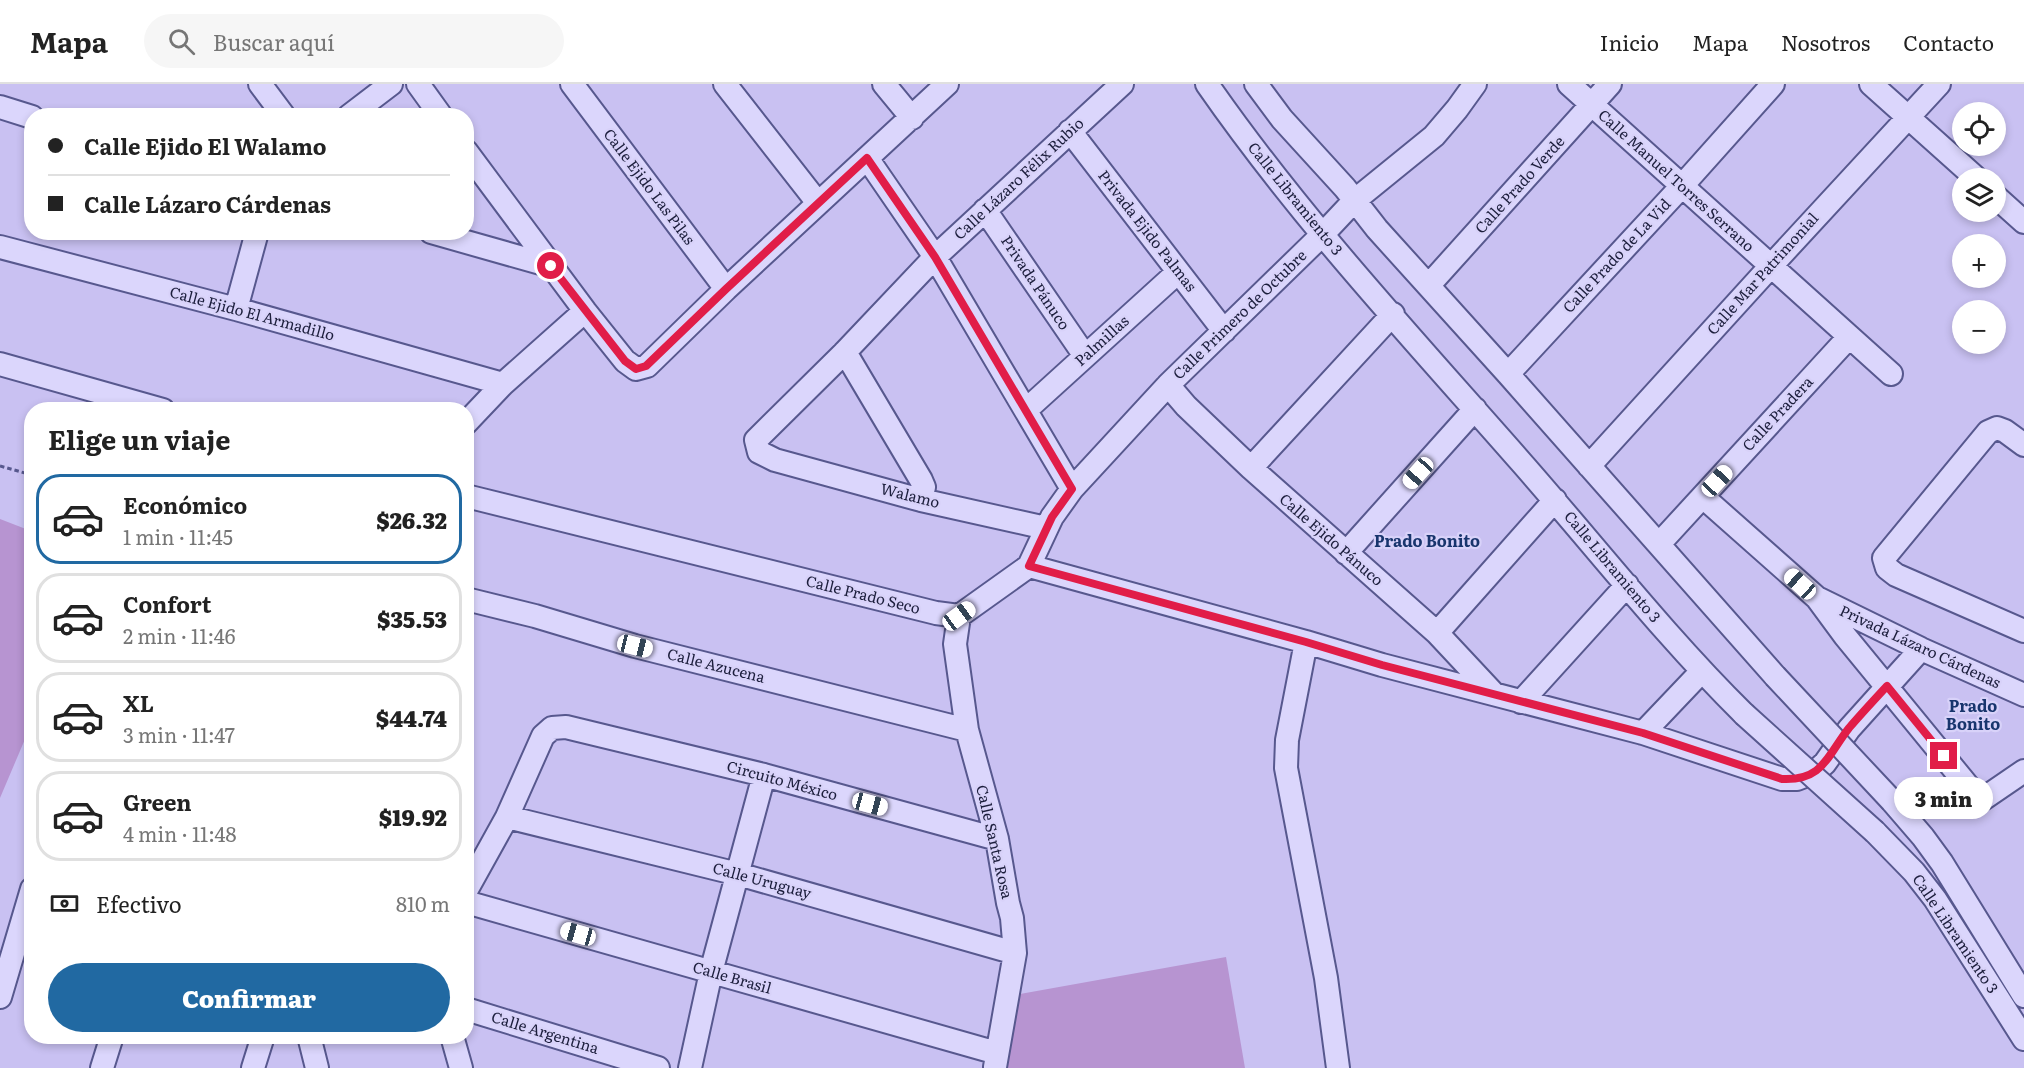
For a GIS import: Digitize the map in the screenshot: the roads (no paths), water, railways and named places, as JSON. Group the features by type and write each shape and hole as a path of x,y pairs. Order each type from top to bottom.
{"street":[{"path":"260,84 278,108"},
{"path":"360,108 391,84"},
{"path":"418,84 435,108"},
{"name":"Calle Ejido Las Pilas","path":"572,84 726,289"},
{"path":"726,84 818,203"},
{"path":"884,84 912,118"},
{"path":"474,162 585,311 625,361 636,369 646,366 947,84"},
{"name":"Calle Lázaro Félix Rubio","path":"775,460 759,452 756,440 765,430 845,352 935,257 1122,84"},
{"name":"Calle Libramiento 3","path":"1207,84 1237,127 1323,234 1555,500 1701,672 1744,714 1875,832 1914,872 1935,899 2024,1039"},
{"name":"Calle Libramiento 3","path":"1256,84 1282,119 1774,676 1923,837 1942,863 2024,996"},
{"name":"Calle Primero de Octubre","path":"1029,566 1046,528 1072,489 1168,385 1354,201 1434,136 1474,84"},
{"name":"Calle Manuel Torres Serrano","path":"1569,84 1891,374"},
{"name":"Calle Prado Verde","path":"1429,285 1610,84"},
{"name":"Calle Prado de La Vid","path":"1508,374 1773,84"},
{"path":"1871,84 1965,168"},
{"name":"Calle Mar Patrimonial","path":"1590,466 1939,84"},
{"path":"0,107 24,114"},
{"name":"Privada Ejido Palmas","path":"1070,131 1224,331"},
{"path":"867,158 935,257 1072,489"},
{"path":"2006,206 2024,222"},
{"name":"Privada Pánuco","path":"985,210 1085,356"},
{"path":"236,309 255,240"},
{"path":"459,240 551,266"},
{"name":"Calle Ejido El Armadillo","path":"0,247 236,309 503,384"},
{"name":"Palmillas","path":"1026,410 1178,272"},
{"path":"474,415 503,384 585,311"},
{"path":"1251,468 1393,314"},
{"name":"Calle Pradera","path":"1659,544 1849,338"},
{"path":"845,352 921,480 924,487 921,500"},
{"path":"0,364 135,402"},
{"name":"Calle Ejido Pánuco","path":"1168,385 1186,406 1251,468 1437,633 1494,694"},
{"path":"1346,553 1475,409"},
{"path":"2023,628 1896,575 1887,568 1884,558 1988,432 1997,428 2024,445"},
{"name":"Walamo","path":"775,460 921,500 1046,528"},
{"path":"1703,497 1816,598 1972,791 1983,799 2024,771"},
{"name":"Calle Prado Seco","path":"474,498 936,613 959,616"},
{"path":"1437,633 1555,500"},
{"path":"959,616 1029,566 1382,665 1643,733 1782,779 1797,779 1815,772 1825,763 1849,729 1921,649"},
{"path":"1521,702 1627,585"},
{"name":"Privada Lázaro Cárdenas","path":"1816,598 1921,649 2024,695"},
{"name":"Calle Azucena","path":"474,601 535,616 635,646 967,730"},
{"name":"Calle Santa Rosa","path":"959,616 955,645 967,730 997,839 1012,918 1015,953 996,1060"},
{"path":"1306,642 1287,740 1286,768 1326,978 1338,1068"},
{"path":"1643,733 1701,672"},
{"name":"Circuito México","path":"507,817 543,736 552,728 566,727 764,775 997,839"},
{"path":"690,1068 711,972 764,775"},
{"path":"474,877 507,817"},
{"name":"Calle Uruguay","path":"507,817 738,874 1015,953"},
{"name":"Calle Brasil","path":"474,905 711,972 996,1060"},
{"path":"0,997 24,916"},
{"name":"Calle Argentina","path":"474,1011 658,1068"},
{"path":"102,1068 110,1044"},
{"path":"253,1068 260,1044"},
{"path":"311,1044 317,1068"},
{"path":"454,1044 461,1068"}],"district":[{"name":"Prado Bonito","path":"1427,541"},
{"name":"Prado Bonito","path":"1973,715"}]}
